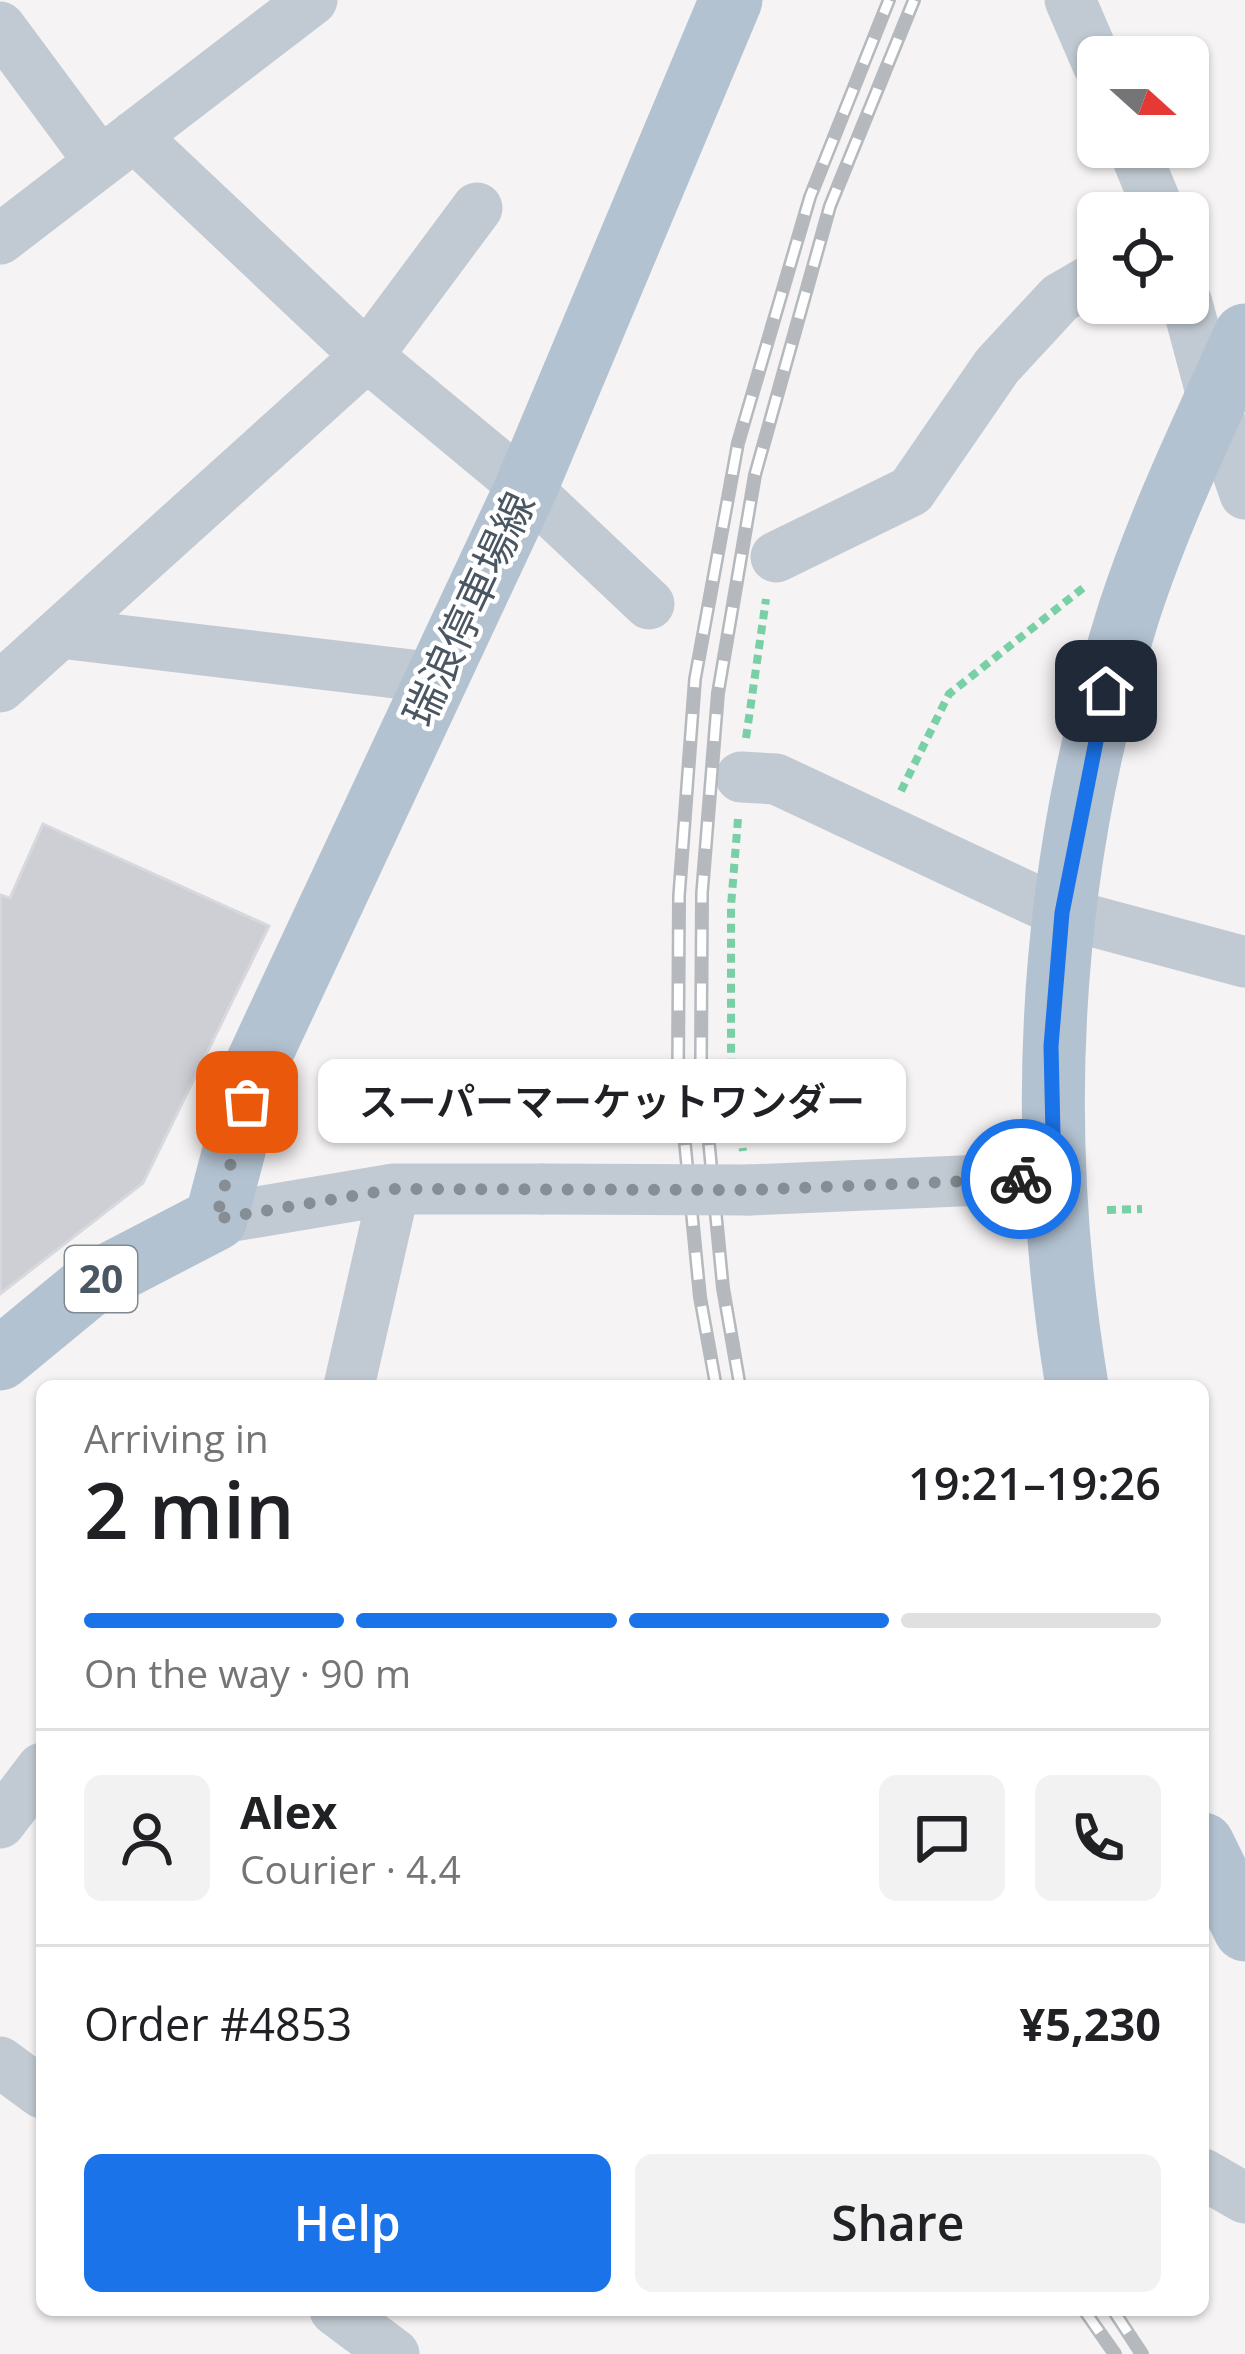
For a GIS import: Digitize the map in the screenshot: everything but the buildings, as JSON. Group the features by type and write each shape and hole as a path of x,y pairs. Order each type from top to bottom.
{"main road":[{"name":"瑞浪停車場線","path":"216,1219 257,1064 526,488 731,0"},
{"path":"1076,1380 1054,1178 1051,1046 1062,913 1118,650 1160,528 1245,335"},
{"name":"20","path":"0,1359 91,1284 216,1219"},
{"path":"1209,1856 1245,1930"}],"street":[{"path":"0,238 311,0"},
{"path":"1070,0 1086,36"},
{"path":"0,27 117,149 526,488 650,604"},
{"path":"0,687 367,356 477,208"},
{"path":"776,556 911,490 997,366 1060,298 1077,288"},
{"path":"1193,324 1245,494"},
{"path":"60,633 437,678"},
{"path":"741,777 776,779 1062,913 1245,962"},
{"path":"216,1219 394,1189 749,1190 1054,1178"},
{"path":"350,1380 394,1189"},
{"path":"0,1823 36,1776"},
{"path":"0,2062 36,2089"},
{"path":"1209,2177 1245,2198"},
{"path":"342,2316 394,2354"}],"path":[{"path":"749,1190 730,1058 731,906 760,628 776,556"},
{"path":"883,829 949,694 1089,583"}],"railway":[{"path":"715,1380 700,1297 678,1073 679,896 695,679 738,443 810,197 889,0"},
{"path":"739,1380 723,1288 701,1061 702,893 718,693 755,475 830,206 914,0"},
{"path":"1088,2316 1115,2354"},
{"path":"1117,2316 1142,2354"}],"way so far":[{"path":"247,1102 216,1219 394,1189 749,1190 1021,1179"}],"place":[{"name":"スーパーマーケットワンダー","path":"247,1102"}],"route":[{"path":"1021,1179 1054,1178 1051,1046 1062,913 1106,691"}]}
